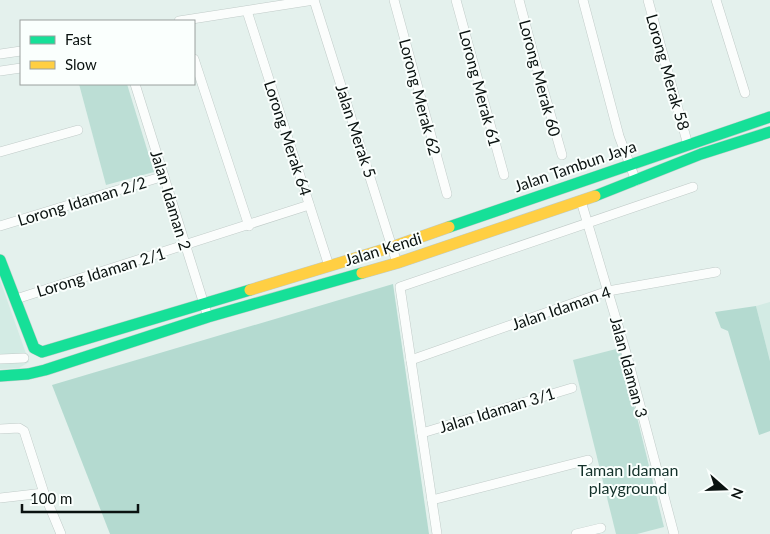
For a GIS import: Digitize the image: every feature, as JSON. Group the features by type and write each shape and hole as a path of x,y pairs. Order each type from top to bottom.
{"street":[{"path":"190,20 314,0"},
{"name":"Jalan Merak 5","path":"314,0 397,263"},
{"name":"Lorong Merak 62","path":"394,0 447,194"},
{"name":"Lorong Merak 61","path":"456,0 504,175"},
{"name":"Lorong Merak 60","path":"519,0 562,155"},
{"path":"584,0 619,136 636,182"},
{"name":"Lorong Merak 58","path":"648,0 688,145"},
{"path":"716,0 745,93"},
{"name":"Lorong Merak 64","path":"247,11 329,266"},
{"path":"0,54 20,51"},
{"path":"195,62 248,226"},
{"path":"0,71 20,68"},
{"name":"Jalan Idaman 2","path":"135,85 208,317"},
{"name":"Jalan Tambun Jaya","path":"392,247 770,116"},
{"path":"0,152 78,130"},
{"name":"Jalan Kendi","path":"0,376 28,374 45,370 208,317 397,263 636,182 701,154 770,132"},
{"name":"Lorong Idaman 2/2","path":"0,226 164,176"},
{"path":"437,534 400,287 693,187"},
{"name":"Jalan Idaman 3","path":"581,201 608,290 674,534"},
{"name":"Lorong Idaman 2/1","path":"16,299 309,205"},
{"name":"Jalan Kendi","path":"16,299 34,348 42,352 392,247"},
{"path":"0,260 16,299"},
{"name":"Jalan Idaman 4","path":"411,360 608,290 716,272"},
{"path":"0,359 24,358"},
{"name":"Jalan Idaman 3/1","path":"422,433 572,388"},
{"path":"0,429 19,428 24,431 44,493 61,534"},
{"path":"432,500 588,460"},
{"path":"0,498 44,493"},
{"path":"576,534 602,528"}],"shaded area":[{"path":"0,280 29,362 19,368 0,369"},
{"path":"393,284 429,534 110,534 52,385"},
{"path":"770,302 770,361 756,306"},
{"path":"756,306 770,361 770,431 759,435 728,331 721,328 715,312"}],"green space":[{"path":"79,85 127,85 154,172 106,185"},
{"name":"Taman Idaman playground","path":"620,348 664,527 637,534 616,534 573,360"}],"traffic: fast":[{"path":"449,227 770,117"},
{"path":"595,196 701,154 770,132"},
{"path":"0,260 34,348 42,352 250,290"},
{"path":"0,376 28,374 45,370 208,317 362,273"}],"traffic: slow":[{"path":"362,273 595,196"},
{"path":"250,290 392,247 449,227"}]}
